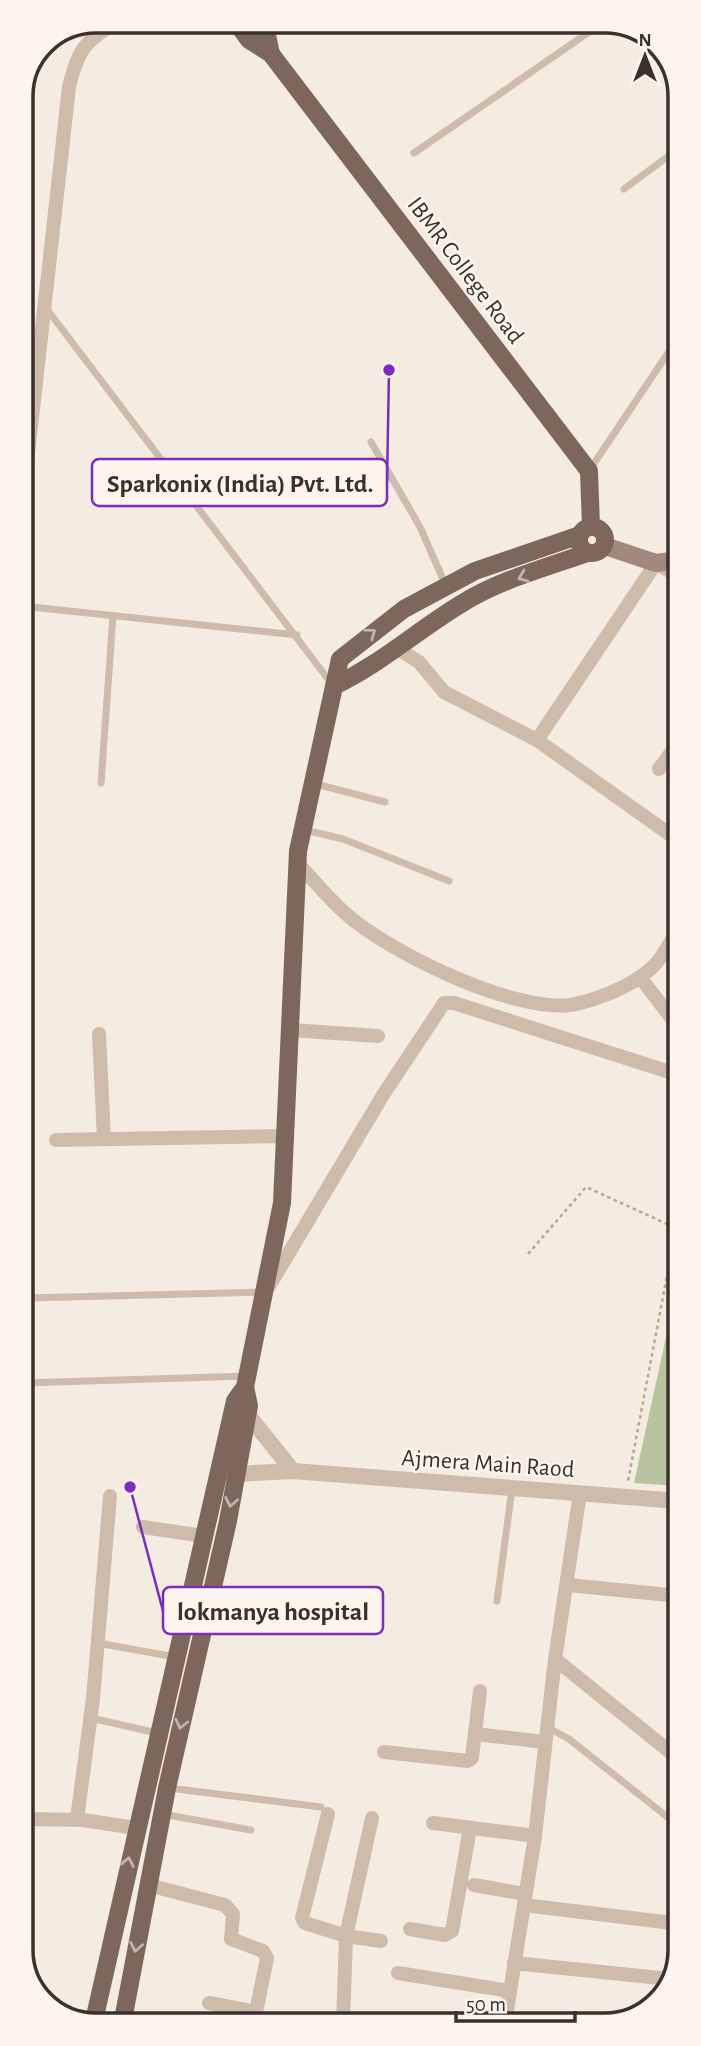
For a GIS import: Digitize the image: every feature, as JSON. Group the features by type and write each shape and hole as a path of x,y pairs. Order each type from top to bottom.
{"main road":[{"name":"IBMR College Road","path":"244,33 249,40 271,54 589,471"},
{"name":"IBMR College Road","path":"267,33 271,54"},
{"path":"587,553 581,548 586,531 589,471"},
{"path":"124,2013 167,1788 208,1608 228,1472 240,1414 249,1406 246,1381 279,1231 287,1136 297,863 311,783 340,659 404,609 475,571 586,531 603,533 605,546"},
{"path":"334,686 362,673 395,647 480,593 587,553 600,551 605,546"},
{"path":"605,546 656,563 668,561"},
{"path":"96,2013 204,1536 228,1472"}],"street":[{"path":"33,406 73,69 80,50 98,33"},
{"path":"537,740 656,563 668,570"},
{"path":"395,647 419,662 444,692 537,740 668,834"},
{"path":"659,769 668,757"},
{"path":"297,863 345,914 398,950 457,978 508,996 568,1005 640,977 655,965 668,944"},
{"path":"640,977 668,1014"},
{"path":"265,1292 383,1095 444,1003 454,1003 668,1071"},
{"path":"290,1030 378,1035"},
{"path":"99,1034 104,1139"},
{"path":"56,1140 287,1136"},
{"path":"240,1414 293,1471"},
{"name":"Ajmera Main Raod","path":"228,1472 293,1471 668,1500"},
{"path":"507,2013 535,1836 555,1659 580,1493"},
{"path":"76,1819 98,1643 110,1496"},
{"path":"143,1527 204,1536"},
{"path":"568,1585 668,1595"},
{"path":"555,1659 668,1750"},
{"path":"384,1752 468,1761 472,1758 480,1691"},
{"path":"475,1734 546,1734"},
{"path":"324,1810 302,1918 305,1923 346,1936 381,1941"},
{"path":"343,2013 346,1936 372,1818"},
{"path":"33,1819 76,1819 136,1828"},
{"path":"433,1823 535,1836"},
{"path":"410,1929 445,1935 452,1930 470,1828"},
{"path":"148,1885 225,1905 233,1914 231,1939 266,1955 256,2012 209,2003"},
{"path":"474,1885 525,1899 668,1922"},
{"path":"514,1963 660,1978"},
{"path":"398,1973 510,1991"}],"lane":[{"path":"414,153 588,33"},
{"path":"624,189 668,156"},
{"path":"44,306 334,686"},
{"path":"589,471 668,353"},
{"path":"371,442 420,527 447,586"},
{"path":"33,607 297,635"},
{"path":"101,783 113,616"},
{"path":"311,783 385,802"},
{"path":"302,830 343,839 449,881"},
{"path":"33,1298 265,1292"},
{"path":"33,1384 246,1381"},
{"path":"497,1601 512,1488"},
{"path":"208,1608 308,1630"},
{"path":"98,1643 176,1657"},
{"path":"90,1718 158,1733"},
{"path":"546,1734 569,1739 668,1817"},
{"path":"167,1788 324,1810"},
{"path":"162,1814 251,1830"}],"path":[{"path":"528,1254 586,1187 668,1224"},
{"path":"625,1497 668,1270"}],"green space":[{"path":"668,1328 668,1485 634,1483"}],"place":[{"name":"Sparkonix (India) Pvt. Ltd.","path":"389,370"},
{"name":"lokmanya hospital","path":"130,1487"}]}
